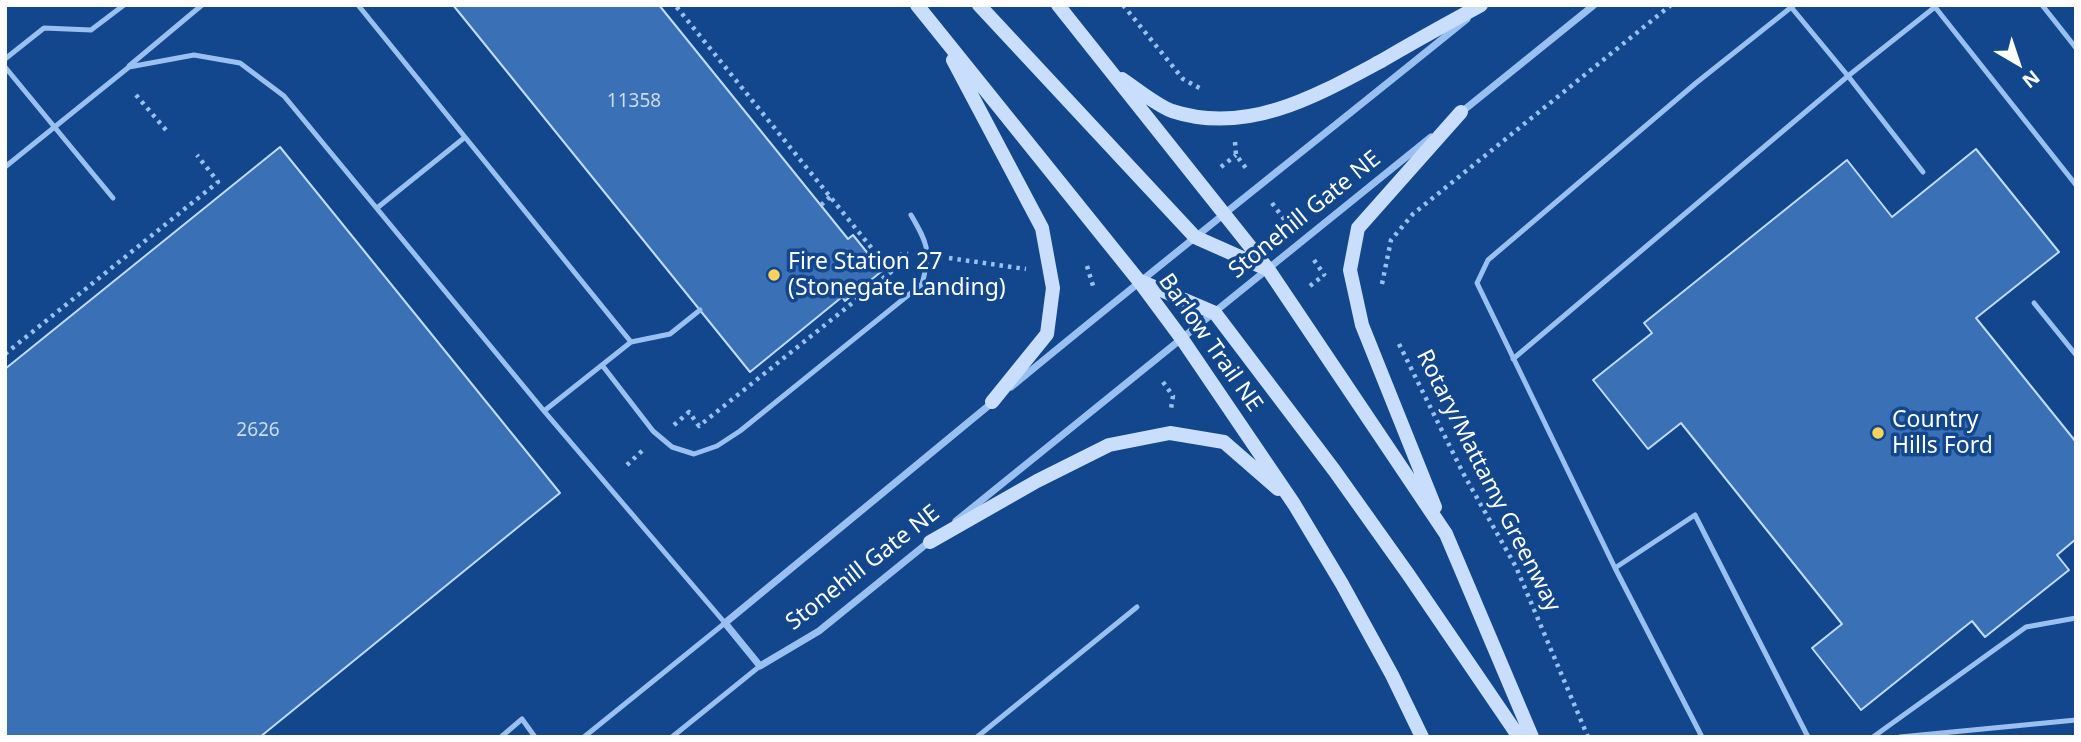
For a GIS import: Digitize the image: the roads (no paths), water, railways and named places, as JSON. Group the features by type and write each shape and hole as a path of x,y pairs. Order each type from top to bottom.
{"main road":[{"name":"Barlow Trail NE","path":"917,5 1139,281 1182,339 1294,504 1392,675 1422,737"},
{"path":"979,5 1195,237 1268,269"},
{"path":"1058,5 1268,269 1446,534"},
{"path":"1110,71 1171,110 1214,119 1235,118 1289,107 1341,83 1482,5"},
{"path":"938,31 1042,228 1053,288 1047,334 992,402"},
{"path":"1461,112 1358,228 1350,270 1362,325 1532,737"},
{"path":"1139,281 1215,313 1334,470 1519,737"},
{"path":"930,542 1037,481 1109,445 1170,433 1224,442 1294,504"}],"street":[{"name":"Stonehill Gate NE","path":"725,623 1139,281 1482,5"},
{"name":"Stonehill Gate NE","path":"760,666 819,631 1594,5"},
{"path":"725,623 760,666"}],"lane":[{"path":"5,59 44,27 91,30 124,5"},
{"path":"5,167 202,5"},
{"path":"358,5 631,342"},
{"path":"2042,5 2076,48"},
{"path":"1702,737 1615,568 1477,283 1488,260 1696,83 1793,6 1923,172"},
{"path":"1513,359 1848,76 1936,6 2076,185"},
{"path":"129,66 194,55 240,62 284,96 544,411 725,623 584,737"},
{"path":"5,67 113,198"},
{"path":"377,208 464,138"},
{"path":"602,365 653,431 672,447 694,454 717,446 740,431 922,284 928,260 925,238 911,215"},
{"path":"2034,303 2076,355"},
{"path":"544,411 631,342 670,334 700,310"},
{"path":"1615,568 1695,515 1808,737"},
{"path":"976,737 1137,607"},
{"path":"1873,737 2026,627 2076,618"},
{"path":"672,737 760,666"},
{"path":"501,737 522,719 535,737"},
{"path":"1900,737 2076,720"}],"place":[{"name":"Fire Station 27 (Stonegate Landing)","path":"774,275"},
{"name":"Country Hills Ford","path":"1878,433"}]}
